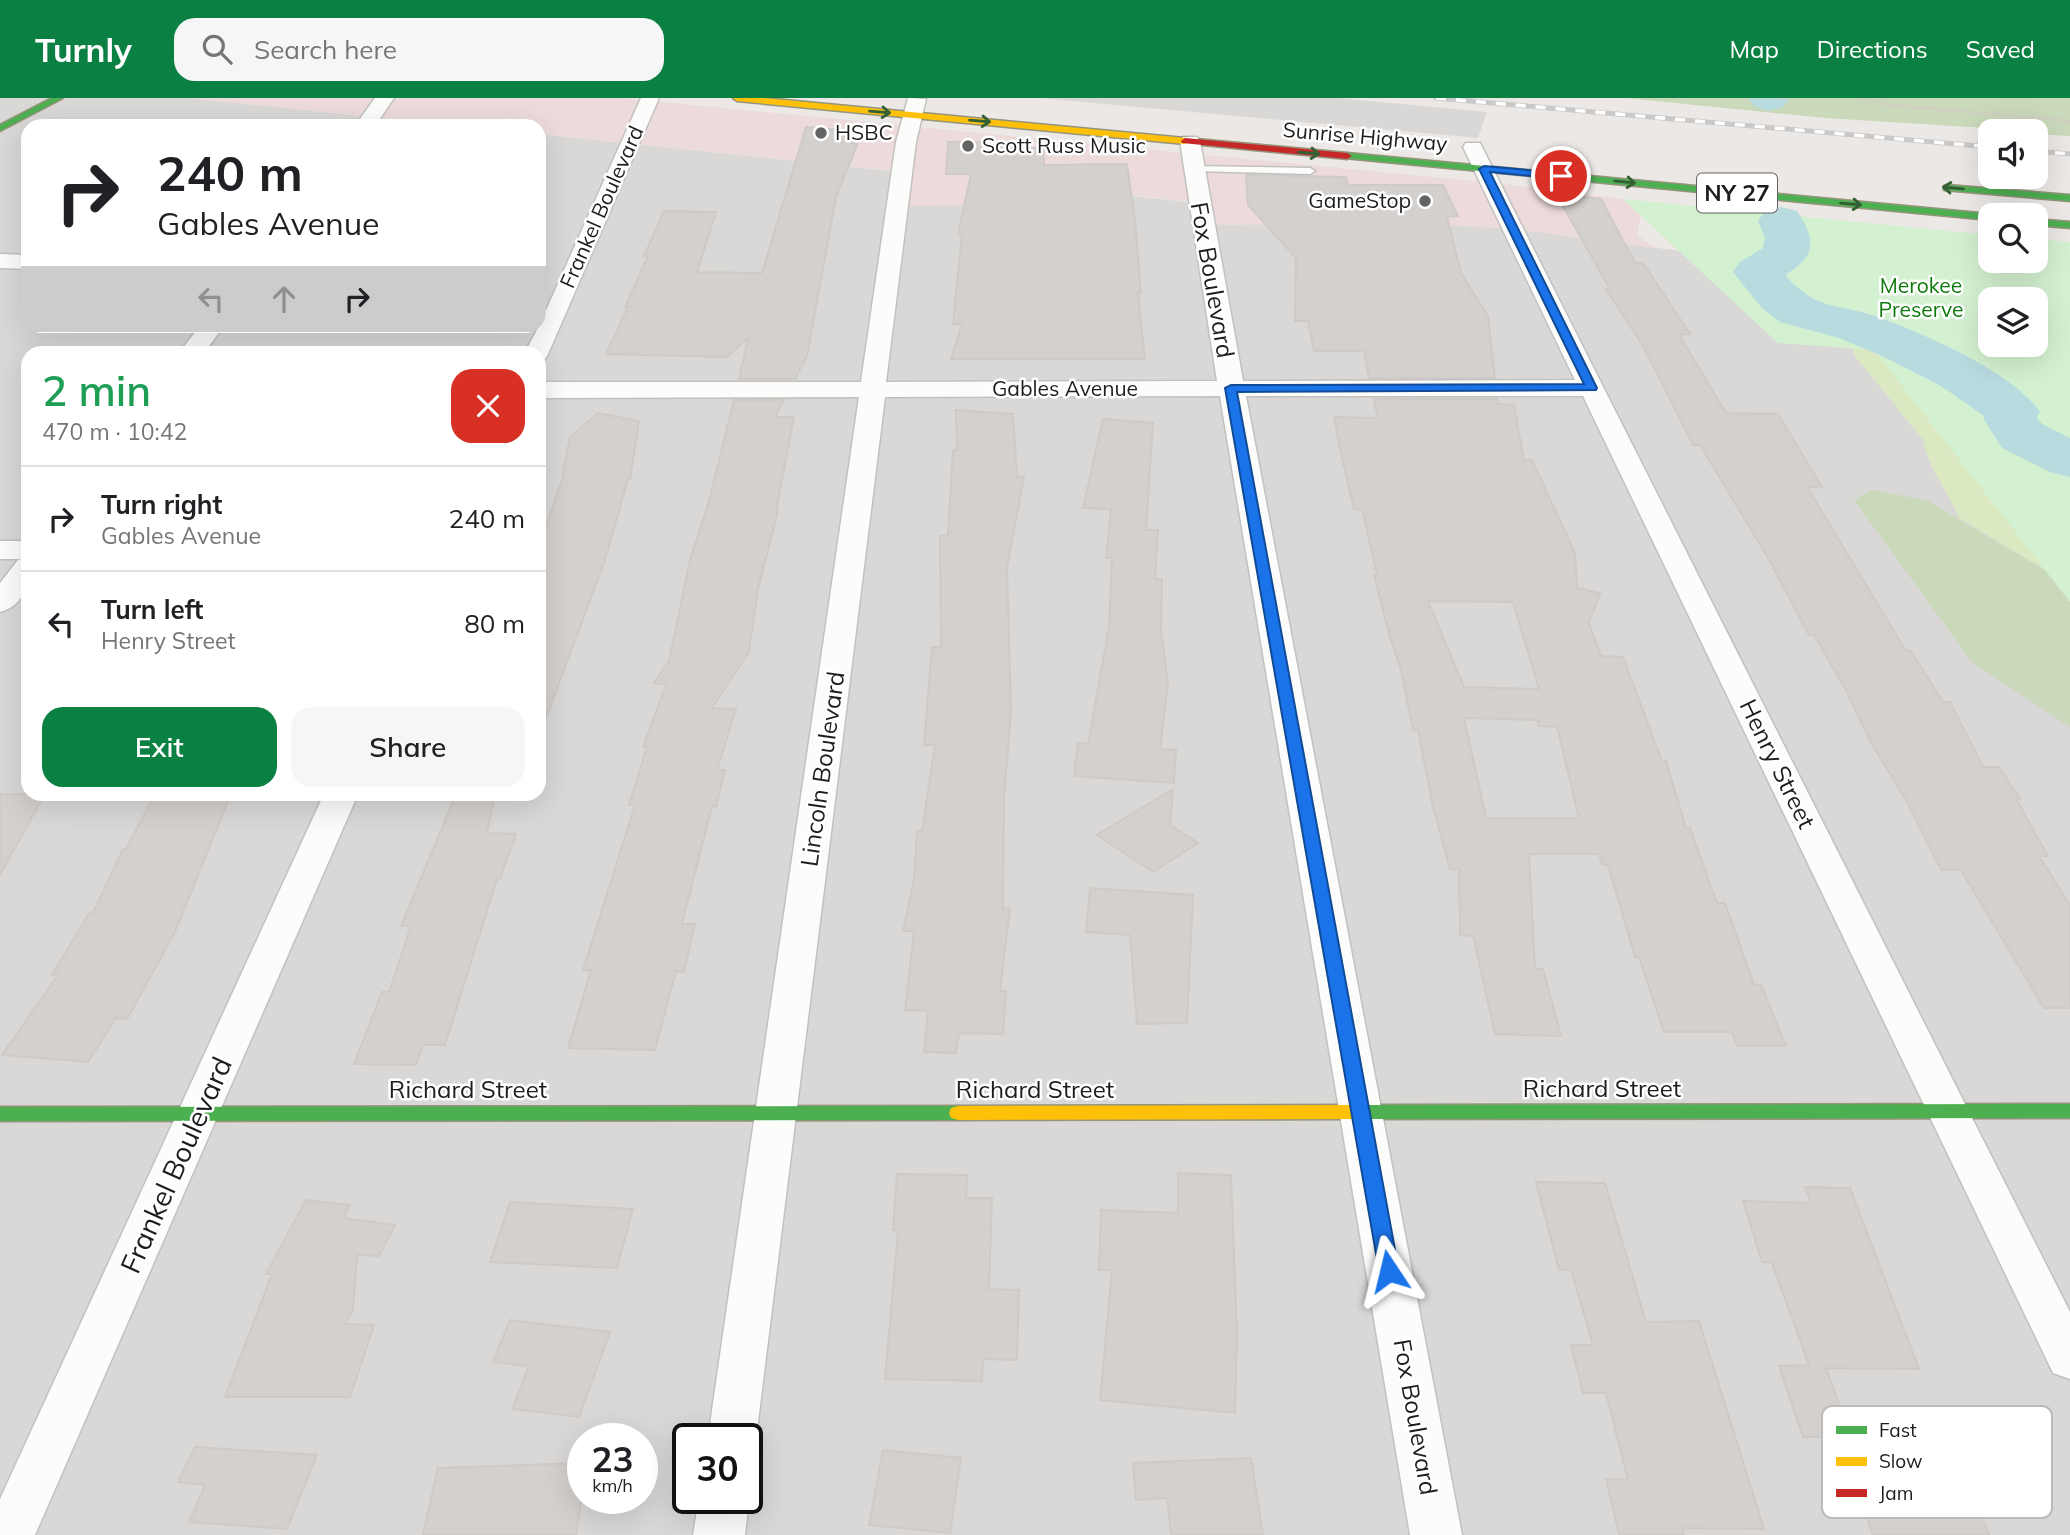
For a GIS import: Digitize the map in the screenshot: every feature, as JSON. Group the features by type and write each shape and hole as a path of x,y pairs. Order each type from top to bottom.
{"main road":[{"path":"0,128 59,98"},
{"name":"Sunrise Highway","path":"737,98 973,104"},
{"name":"Sunrise Highway","path":"912,103 1192,155 1476,152 1978,216"},
{"path":"1931,186 2070,198"},
{"path":"2048,223 2070,225"},
{"name":"Richard Street","path":"0,1114 2070,1111"}],"street":[{"path":"370,119 386,98"},
{"name":"Frankel Boulevard","path":"546,332 650,98"},
{"name":"Lincoln Boulevard","path":"734,1423 912,103"},
{"name":"Henry Street","path":"1476,152 2070,1359"},
{"name":"Fox Boulevard","path":"1192,155 1231,388 1436,1535"},
{"path":"0,261 21,262"},
{"name":"Gables Avenue","path":"546,390 1592,388"},
{"path":"0,550 21,550"},
{"path":"0,603 21,575"},
{"name":"Frankel Boulevard","path":"9,1535 338,801"},
{"path":"719,1535 722,1514"}],"lane":[{"path":"1192,155 1310,171"}],"path":[{"path":"1861,98 1887,105 2070,121"}],"shaded area":[{"path":"0,98 188,98 393,119 21,119 21,333 546,333 546,135 1360,220 1516,229 1680,251 1874,350 2070,602 2070,1535 0,1535"},
{"path":"188,98 620,98 1494,183 1623,199 1641,215 1637,235 1655,248 1516,229 1361,220 1361,224 1200,225 1195,202 1047,186 1046,204 895,206 898,171 546,135 546,119 393,119"},
{"path":"1039,98 1338,98 1487,112 1478,138"}],"green space":[{"path":"1625,98 2070,98 2070,136 2048,135 2048,119 1978,119 1978,127 1825,118"},
{"name":"Merokee Preserve","path":"1623,199 1978,234 1978,273 2048,273 2048,240 2070,242 2070,602 1874,350 1778,343"},
{"path":"1844,273 2070,585 1959,518 1934,471 1924,441 1854,355"},
{"path":"1871,490 1926,500 2070,585 2070,727 1972,662 1854,500"}],"building":[{"path":"806,127 863,132 852,143 858,143 836,197 807,356 795,379 739,379 748,338 727,357 606,354 628,307 625,307 648,256 644,256 664,211 716,212 697,272 762,273"},
{"path":"948,142 986,142 986,148 1043,148 1044,165 1127,164 1135,221 1141,293 1138,293 1145,359 951,359 962,324 953,324 962,234 958,234 971,174 946,174"},
{"path":"1246,175 1346,177 1348,185 1443,185 1458,216 1447,217 1461,273 1488,316 1495,378 1369,378 1364,351 1314,351 1308,321 1295,321 1296,258 1248,205"},
{"path":"1556,194 1601,199 1635,263 1643,263 1690,334 1679,335 1726,413 1778,414 1822,487 1807,487 1906,651 1911,651 1943,702 1950,702 1983,767 1999,767 2020,799 2016,799 2048,856 2039,856 2070,905 2070,1008 2044,1008 1961,870 1941,870 1906,800 1871,743 1846,690 1814,635 1809,635 1768,558 1700,445 1693,445 1643,346 1606,289 1610,289"},
{"path":"1374,399 1497,399 1498,404 1514,405 1524,461 1532,460 1575,553 1577,588 1600,593 1589,623 1601,656 1623,657 1662,761 1666,761 1686,828 1690,828 1717,903 1725,903 1754,985 1761,985 1786,1046 1737,1046 1732,1032 1664,1032 1639,957 1635,957 1608,865 1602,864 1599,854 1529,854 1535,969 1543,969 1561,1036 1495,1034 1473,936 1460,935 1459,869 1450,869 1433,807 1418,730 1413,730 1400,666 1374,575 1377,575 1362,509 1354,509 1334,417 1378,418","holes":["1428,601 1513,602 1539,689 1464,687","1464,718 1537,720 1539,726 1557,727 1579,818 1486,818"]},
{"path":"734,400 784,400 775,417 794,417 778,511 758,589 749,652 712,708 736,709 717,770 725,770 716,806 712,806 682,924 695,924 684,972 676,971 655,1050 568,1048 591,970 583,970 635,805 629,805 647,747 643,747 666,685 654,683 669,661 690,560 709,501"},
{"path":"956,410 1013,414 1017,477 1024,477 1007,568 1011,711 1004,799 1003,908 1010,909 1000,991 1006,991 1003,1034 959,1033 956,1053 924,1052 928,1011 905,1010 914,931 903,931 914,879 917,831 922,831 935,745 924,745 932,647 941,647 940,536 948,536 953,450 957,450"},
{"path":"598,413 639,421 630,479 605,560 546,718 546,527 562,479 570,437"},
{"path":"1103,419 1153,423 1146,530 1158,530 1155,579 1162,579 1161,631 1168,683 1160,749 1176,750 1174,783 1074,776 1078,743 1088,744 1109,627 1112,558 1106,558 1111,509 1083,508"},
{"path":"1173,789 1170,825 1198,843 1153,872 1097,835"},
{"path":"0,794 21,794 21,801 41,801 0,875"},
{"path":"151,801 228,801 174,934 127,1019 116,1018 88,1062 2,1055 58,975 52,975 90,912 93,913 123,849 126,849"},
{"path":"453,801 494,801 487,833 516,834 500,879 497,879 445,1045 423,1045 416,1065 354,1064 382,992 389,992 411,926 401,926"},
{"path":"1090,888 1193,895 1187,1023 1137,1024 1130,935 1086,932"},
{"path":"1178,1173 1231,1175 1237,1334 1235,1413 1100,1400 1112,1270 1099,1270 1101,1210 1178,1213"},
{"path":"897,1174 967,1175 966,1198 992,1198 989,1289 1019,1290 1017,1360 983,1359 982,1381 885,1379 898,1230 893,1230"},
{"path":"1536,1182 1605,1183 1646,1322 1699,1321 1764,1529 1682,1528 1684,1535 1619,1535 1606,1479 1628,1480 1606,1393 1583,1393 1571,1345 1593,1345 1571,1270 1559,1270"},
{"path":"1805,1187 1850,1188 1919,1369 1826,1368 1839,1406 1822,1406 1822,1437 1803,1437 1779,1366 1809,1365 1772,1263 1762,1262 1743,1201 1811,1203"},
{"path":"306,1200 350,1205 343,1218 395,1225 379,1256 357,1255 353,1310 345,1324 374,1325 350,1397 225,1397 272,1274 266,1274"},
{"path":"510,1202 633,1209 617,1268 490,1262"},
{"path":"510,1320 610,1332 579,1417 512,1409 529,1366 493,1362"},
{"path":"195,1447 317,1455 287,1529 189,1522 205,1485 178,1482"},
{"path":"883,1450 961,1458 950,1533 869,1525"},
{"path":"1251,1458 1263,1535 1171,1535 1167,1498 1136,1500 1133,1463"},
{"path":"567,1464 567,1514 579,1514 576,1535 423,1535 438,1468"},
{"path":"1867,1518 1982,1518 1989,1535 1873,1535"}],"waterway":[{"path":"1781,221 1788,237 1786,254 1757,272 1785,302 1805,315 1855,326 1941,364 1978,386 2013,412 2010,418 2022,436 2070,460"}],"railway":[{"path":"1436,98 1978,146"},
{"path":"2048,152 2070,154"}],"traffic: fast":[{"path":"0,128 59,98"},
{"path":"1347,156 1978,216"},
{"path":"1947,188 2070,198"},
{"path":"2048,223 2070,225"},
{"path":"1357,1112 2070,1111"},
{"path":"0,1114 958,1113"}],"traffic: slow":[{"path":"737,98 1185,141"},
{"path":"958,1113 1357,1112"}],"traffic: jam":[{"path":"1185,141 1347,156"}],"place":[{"name":"HSBC","path":"821,133"},
{"name":"Scott Russ Music","path":"968,146"},
{"name":"GameStop","path":"1425,201"}],"route":[{"path":"1389,1271 1231,388 1592,388 1484,169 1561,176"}]}
